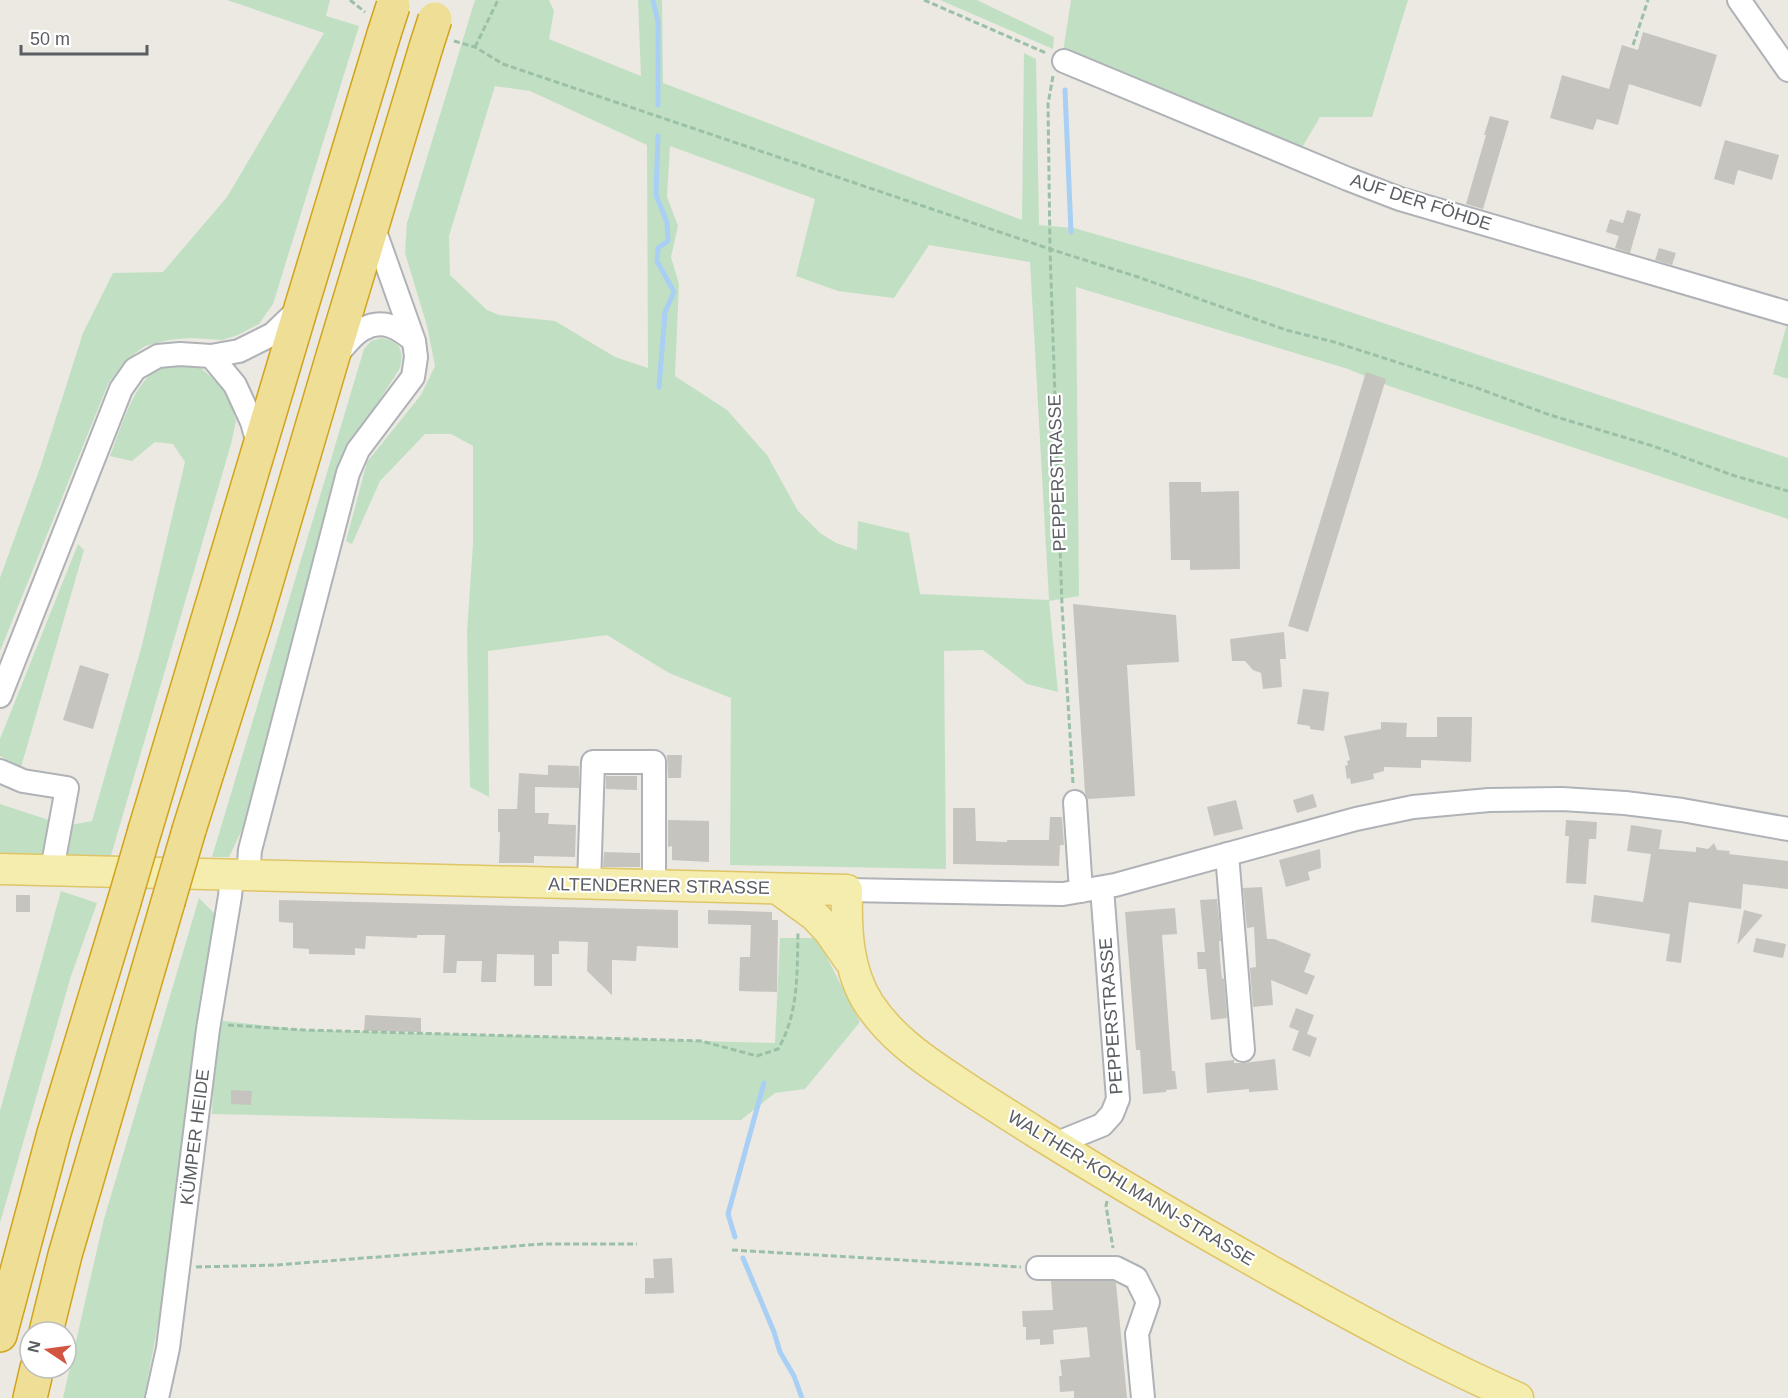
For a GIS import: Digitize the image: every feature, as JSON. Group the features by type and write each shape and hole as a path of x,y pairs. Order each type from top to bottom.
{"highway":[{"path":"0,1335 54,1133 260,449 385,14"},
{"path":"49,1320 65,1255 189,830 254,624 373,226 439,26"},
{"path":"30,1398 35,1380"}],"main road":[{"name":"ALTENDERNER STRASSE","path":"0,869 654,886 788,896 847,890"},
{"name":"WALTHER-KOHLMANN-STRASSE","path":"847,890 851,963 856,979 869,1004 895,1036 915,1053 1055,1144 1173,1216 1332,1305 1518,1398"},
{"path":"788,896 829,931 851,963"}],"street":[{"path":"1739,0 1788,70"},
{"name":"AUF DER FÖHDE","path":"1064,61 1400,199 1788,313"},
{"name":"KÜMPER HEIDE","path":"157,1398 168,1348 208,1023 230,896 240,876 252,840 348,473 358,450 413,377 416,357 414,342 373,226"},
{"path":"0,696 121,389 135,369 158,356 180,354 211,356 239,351 273,334 301,308"},
{"path":"332,359 362,329 376,325 392,325 414,342"},
{"path":"211,356 235,385 252,422 260,449"},
{"path":"589,884 593,762 654,762 654,886"},
{"path":"0,771 23,781 67,788 52,870"},
{"name":"ALTENDERNER STRASSE","path":"847,890 1063,894 1091,890 1356,819 1413,807 1489,800 1562,799 1625,803 1682,810 1788,829"},
{"name":"PEPPERSTRASSE","path":"1055,1144 1102,1125 1112,1114 1118,1099 1091,890 1074,802"},
{"path":"1227,854 1243,1050"},
{"path":"1038,1268 1116,1268 1136,1278 1148,1302 1137,1334 1143,1398"}],"path":[{"path":"350,0 385,14"},
{"path":"476,47 498,0"},
{"path":"924,0 1064,61"},
{"path":"1633,45 1648,0"},
{"path":"439,26 503,64 1138,277 1286,330 1334,342 1477,388 1550,415 1653,446 1736,476 1788,491"},
{"name":"PEPPERSTRASSE","path":"1064,61 1055,67 1047,104 1062,606 1074,802"},
{"path":"208,1023 303,1030 701,1041 757,1056 778,1049 786,1036 796,994 788,896"},
{"path":"1112,1179 1106,1206 1116,1268"},
{"path":"180,1265 201,1268 276,1265 542,1244 637,1244"},
{"path":"732,1251 1038,1268"}],"green space":[{"path":"227,0 330,0 326,16 359,26 273,304 259,324 238,335 222,340 190,338 169,340 145,346 125,361 108,384 0,651 0,578 40,468 83,333 113,273 163,272 227,197 324,33"},
{"path":"475,0 549,0 554,11 549,39 641,76 638,0 662,0 663,83 1022,220 1024,53 1036,59 1039,225 1074,228 1254,280 1788,458 1788,519 1389,386 1348,369 1076,287 1079,596 1049,601 1058,692 1027,684 983,650 944,651 946,869 730,865 731,698 669,673 607,635 488,651 489,797 470,787 467,632 473,544 473,446 451,434 425,434 380,481 352,544 346,541 367,462 421,395 435,366 427,326 405,253 407,223","holes":["495,86 530,91 647,145 648,368 615,357 555,321 499,315 487,310 450,275 449,236","670,146 815,199 796,276 838,291 894,298 929,245 1030,262 1049,600 920,594 909,533 858,521 857,550 836,543 820,533 798,511 767,455 727,410 675,376 679,284 671,257 678,226 667,197"]},
{"path":"940,0 977,0 1054,37 1053,49"},
{"path":"1071,0 1408,0 1372,117 1320,117 1300,151 1063,52"},
{"path":"1788,324 1788,379 1773,374"},
{"path":"381,338 393,341 399,347 401,351 400,368 354,440 250,813 229,857 212,857 364,349 371,341"},
{"path":"179,365 201,368 218,383 231,402 236,421 231,444 110,859 64,858 70,825 92,821 142,645 185,462 173,444 155,442 132,461 110,456 129,407 143,383 161,367"},
{"path":"78,544 84,550 21,767 0,756 0,739"},
{"path":"0,804 52,821 42,860 0,858"},
{"path":"61,891 97,903 71,976 0,1223 0,1111"},
{"path":"199,898 215,914 198,1010 167,1277 144,1398 63,1398 67,1380 78,1380 78,1333 104,1219"},
{"path":"780,938 817,938 860,1022 805,1089 775,1093 741,1120 473,1120 212,1114 216,1020 303,1030 775,1043"}],"building":[{"path":"1643,32 1717,55 1701,107 1629,84 1618,125 1597,119 1593,130 1550,118 1562,75 1609,89 1622,45 1638,50"},
{"path":"1490,116 1509,121 1483,209 1466,204"},
{"path":"1725,140 1779,155 1772,180 1738,170 1734,185 1714,179"},
{"path":"1627,210 1641,214 1630,253 1615,248 1619,236 1606,232 1610,219 1623,223"},
{"path":"1659,248 1676,253 1672,265 1655,260"},
{"path":"1366,372 1386,379 1308,632 1288,626"},
{"path":"1169,482 1201,482 1201,492 1239,491 1240,569 1190,570 1190,560 1171,560"},
{"path":"1073,604 1176,615 1179,662 1127,665 1135,796 1088,799 1085,793"},
{"path":"1284,632 1286,659 1280,659 1282,687 1263,689 1261,673 1253,670 1245,661 1232,661 1230,639"},
{"path":"80,665 109,674 93,729 63,720"},
{"path":"1303,689 1329,692 1324,731 1297,724"},
{"path":"1437,717 1472,717 1471,762 1421,760 1421,768 1384,767 1384,771 1373,774 1374,779 1351,784 1350,778 1347,779 1345,766 1350,760 1344,736 1381,729 1381,722 1407,723 1406,737 1437,737"},
{"path":"667,755 682,755 681,778 668,778"},
{"path":"548,765 579,766 579,788 535,787 535,813 549,813 548,824 576,825 575,857 534,856 534,863 499,863 498,809 517,809 519,773 548,775"},
{"path":"606,776 637,776 637,790 606,789"},
{"path":"1313,794 1317,807 1297,813 1293,800"},
{"path":"1236,800 1243,829 1214,836 1207,807"},
{"path":"953,808 975,808 976,841 1049,840 1050,817 1062,817 1064,845 1060,845 1059,866 953,864"},
{"path":"668,820 709,821 709,862 672,860 672,846 668,847"},
{"path":"1566,820 1597,822 1596,839 1589,839 1586,884 1566,883 1569,836 1565,836"},
{"path":"1631,825 1662,830 1659,849 1696,852 1696,847 1708,849 1714,843 1717,850 1730,851 1729,854 1788,861 1788,889 1743,884 1741,909 1689,902 1681,963 1666,961 1670,934 1591,922 1594,895 1643,902 1651,854 1627,851"},
{"path":"1320,849 1321,868 1308,872 1310,880 1286,887 1279,860"},
{"path":"604,852 640,853 640,867 603,867"},
{"path":"1262,887 1267,939 1274,939 1311,954 1304,972 1315,976 1307,995 1271,980 1273,1005 1253,1007 1250,968 1256,967 1254,927 1247,928 1243,888"},
{"path":"16,895 30,895 30,912 16,912"},
{"path":"1217,899 1221,941 1219,941 1220,959 1227,1018 1211,1020 1206,969 1198,969 1197,952 1205,952 1200,900"},
{"path":"279,900 678,910 678,948 637,946 636,961 612,960 612,995 587,971 588,942 559,941 559,954 552,954 552,986 534,986 534,955 497,954 496,982 481,982 482,961 457,961 456,973 443,973 445,935 417,935 417,938 366,936 365,949 355,948 355,955 309,954 309,949 293,948 293,923 279,922"},
{"path":"1175,908 1177,934 1162,935 1172,1071 1175,1071 1177,1089 1143,1094 1140,1050 1136,1050 1125,912"},
{"path":"708,910 772,912 772,920 778,920 777,992 739,991 740,957 750,957 751,925 708,924"},
{"path":"1744,910 1763,915 1737,945"},
{"path":"1756,938 1786,944 1783,958 1753,952"},
{"path":"1296,1008 1314,1015 1307,1034 1317,1038 1310,1057 1292,1050 1299,1031 1289,1027"},
{"path":"365,1015 421,1018 421,1032 364,1031"},
{"path":"1275,1059 1278,1090 1249,1092 1249,1089 1207,1093 1205,1063 1234,1060 1234,1063 1244,1063"},
{"path":"231,1090 252,1091 251,1105 231,1104"},
{"path":"672,1258 674,1293 645,1294 645,1278 654,1278 653,1259"},
{"path":"1051,1281 1113,1281 1116,1283 1127,1398 1074,1398 1074,1391 1060,1392 1059,1376 1062,1376 1060,1360 1090,1357 1087,1327 1053,1330 1054,1344 1040,1345 1040,1339 1026,1340 1022,1311 1053,1310"}],"waterway":[{"path":"653,0 658,22 658,105"},
{"path":"1065,90 1071,232"},
{"path":"658,136 656,195 667,222 668,241 658,248 657,261 674,292 665,312 659,387"},
{"path":"735,1237 728,1214 764,1083"},
{"path":"743,1258 780,1352 794,1376 802,1398"}]}
